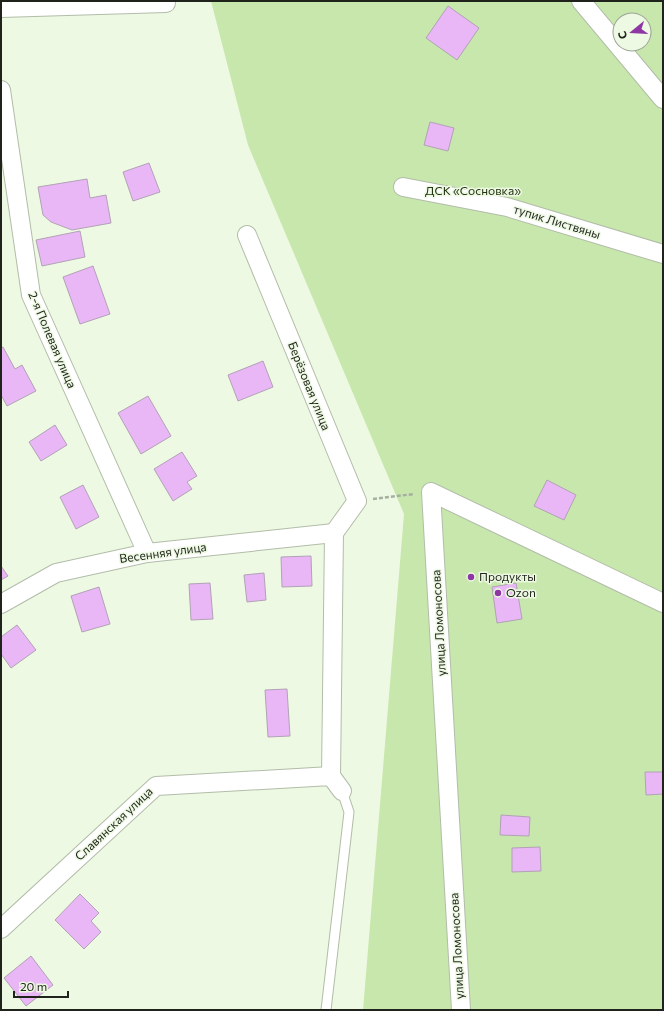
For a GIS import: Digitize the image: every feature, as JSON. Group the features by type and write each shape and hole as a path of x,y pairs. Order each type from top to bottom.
{"street":[{"path":"582,1 663,99"},
{"path":"1,8 166,3"},
{"name":"2-я Полевая улица","path":"1,90 31,295 147,554"},
{"name":"тупик Листвяны","path":"403,187 507,207 663,254"},
{"name":"Берёзовая улица","path":"246,235 356,501"},
{"path":"431,492 663,603"},
{"name":"улица Ломоносова","path":"431,492 461,1010"},
{"path":"342,790 331,776 334,533 356,501"},
{"name":"Весенняя улица","path":"1,604 56,573 147,554 334,533"},
{"name":"Славянская улица","path":"1,930 156,786 331,776"}],"lane":[{"path":"326,1010 349,812 342,790"}],"path":[{"path":"356,501 431,492"}],"green space":[{"name":"ДСК «Сосновка»","path":"211,1 663,1 663,1010 363,1010 404,514 248,145"}],"building":[{"path":"448,6 479,28 457,60 426,38"},
{"path":"430,122 454,128 448,151 424,145"},
{"path":"149,163 160,192 133,201 123,172"},
{"path":"87,179 90,198 106,195 111,223 72,230 51,222 43,215 38,187"},
{"path":"80,231 85,257 42,266 36,240"},
{"path":"93,266 110,314 80,324 63,277"},
{"path":"3,347 15,369 22,365 36,391 7,406 1,395 1,348"},
{"path":"263,361 273,387 238,401 228,375"},
{"path":"148,396 171,436 141,454 118,413"},
{"path":"55,425 67,445 41,461 29,442"},
{"path":"182,452 197,476 187,482 192,489 173,501 154,469"},
{"path":"547,480 576,495 564,520 534,506"},
{"path":"83,485 99,517 76,529 60,497"},
{"path":"311,556 312,586 282,587 281,557"},
{"path":"1,566 8,576 1,580"},
{"path":"264,573 266,600 247,602 244,575"},
{"path":"210,583 213,619 191,620 189,584"},
{"path":"516,583 522,619 497,623 492,587"},
{"path":"99,587 110,624 82,632 71,596"},
{"path":"17,625 36,650 11,668 1,654 1,637"},
{"path":"287,689 290,736 268,737 265,690"},
{"path":"645,772 663,772 663,794 646,795"},
{"path":"501,815 530,817 529,836 500,835"},
{"path":"540,847 541,871 512,872 512,848"},
{"path":"80,894 99,913 91,921 101,932 84,949 55,920"},
{"path":"31,956 53,985 26,1006 4,978"}],"place":[{"name":"Продукты","path":"471,577"},
{"name":"Ozon","path":"498,593"}]}
